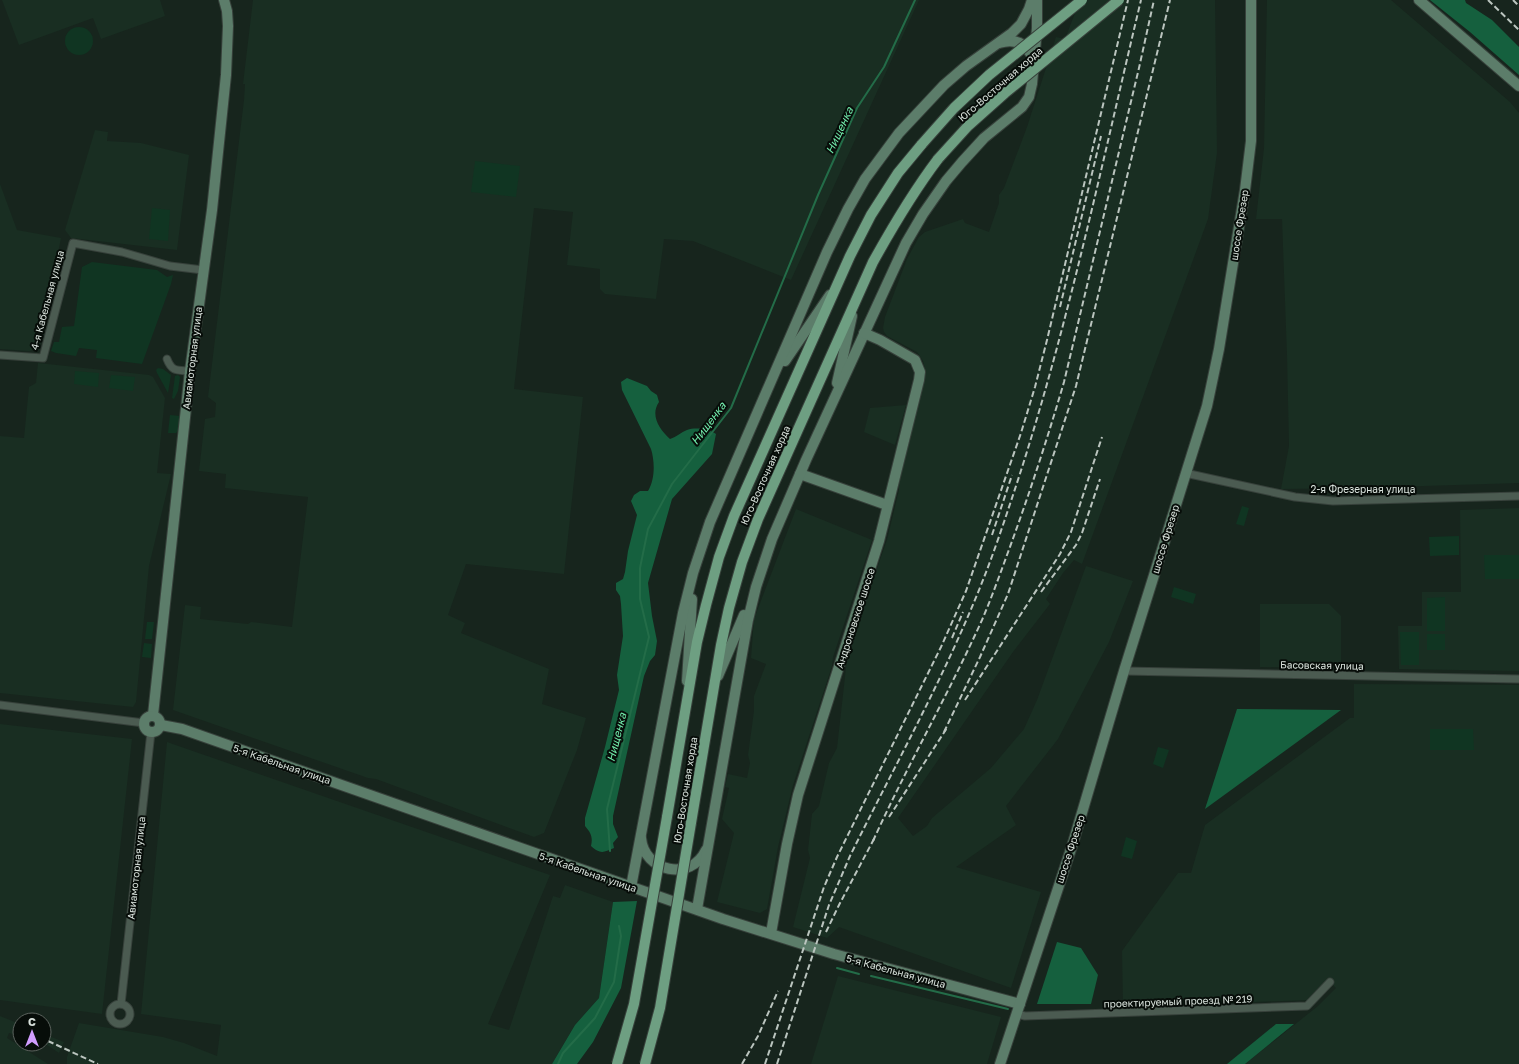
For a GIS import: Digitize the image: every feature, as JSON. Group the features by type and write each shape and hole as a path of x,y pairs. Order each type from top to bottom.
{"main road":[{"name":"Юго-Восточная хорда","path":"617,1064 634,1004 697,642 719,558 753,471 838,283 871,215 898,173 954,108 989,75 1082,0"},
{"name":"Юго-Восточная хорда","path":"645,1064 660,1008 714,685 729,608 742,562 758,520 872,262 894,223 917,188 938,159 968,126 1005,93 1119,0"}],"street":[{"name":"Авиамоторная улица","path":"153,715 190,371 212,210 226,75 228,26 227,10 224,0"},
{"path":"631,887 682,620 693,573 710,522 827,252 848,209 865,179 899,133 944,85 966,66 1012,33 1021,24 1032,0"},
{"path":"714,685 756,587 772,539 800,474 906,243 923,214 946,181 962,162 984,138 1022,107 1029,97 1032,84 1037,28 1037,0"},
{"name":"шоссе Фрезер","path":"1000,1064 1071,849 1124,671 1207,406 1219,349 1245,190 1251,141 1252,0"},
{"path":"1419,0 1519,86"},
{"path":"996,44 1010,41 1022,44 1029,52 1034,64"},
{"name":"4-я Кабельная улица","path":"0,355 43,358 73,243 122,252 170,266 203,270"},
{"path":"771,380 838,283"},
{"path":"832,404 855,302"},
{"name":"Андроновское шоссе","path":"771,933 787,844 798,795 879,541 919,380 920,372 914,360 884,342 864,333"},
{"path":"167,359 170,366 175,370 190,371"},
{"name":"2-я Фрезерная улица","path":"1186,472 1274,493 1314,500 1333,501 1519,496"},
{"path":"800,474 887,505"},
{"path":"685,714 693,573"},
{"path":"697,910 748,620 756,587"},
{"name":"Басовская улица","path":"1124,671 1519,679"},
{"path":"0,705 144,723"},
{"path":"153,715 160,720 160,725 158,729 151,732 145,728 144,723 146,718 153,715"},
{"name":"5-я Кабельная улица","path":"160,725 182,729 697,910 834,954 1018,1009"},
{"name":"Авиамоторная улица","path":"121,1004 151,732"},
{"path":"642,830 642,842 646,853 658,866 669,870 681,870 692,866 704,853 708,842"},
{"name":"проектируемый проезд № 219","path":"1018,1009 1025,1016 1307,1006 1330,982"}],"shaded area":[{"path":"2,0 160,0 165,16 101,39 93,18 19,45"},
{"path":"253,0 919,0 791,280 693,241 664,239 656,299 605,294 600,289 600,269 567,265 573,212 534,208 514,389 583,397 564,574 466,564 448,615 465,623 461,633 549,669 542,704 586,718 577,750 544,833 534,837 376,779 368,778 173,710 185,605 201,607 200,619 248,624 251,622 292,627 308,497 225,488 226,474 199,471 205,419 215,417 216,403 208,397 244,100 245,84 243,84"},
{"path":"1080,0 1215,0 1217,153 1208,219 1082,564 1074,560 1063,573 1046,599 1050,604 1013,652 898,818 913,836 927,826 932,818 991,768 1024,729 1037,700 1086,566 1133,581 1109,642 1058,739 1006,806 1016,825 956,867 1041,892 1011,988 839,927 827,938 793,927 810,858 808,850 812,814 819,806 829,763 837,748 848,650 887,540 899,490 898,479 924,378 925,369 923,361 917,352 887,336 884,332 883,328 885,317 907,259 919,237 925,232 963,219 965,223 989,232 999,203 999,195 1004,188 1027,127 1056,37 1065,39"},
{"path":"1267,0 1391,0 1510,102 1519,113 1519,483 1281,489 1289,446 1282,219 1256,219 1264,148"},
{"path":"79,27 89,31 93,41 89,51 79,55 69,51 65,41 69,31"},
{"path":"95,130 108,132 107,141 141,143 189,155 177,250 71,238 65,230"},
{"path":"475,161 520,166 516,197 471,192"},
{"path":"0,184 17,230 61,238 39,348 29,351 0,349"},
{"path":"152,208 170,210 168,241 149,239"},
{"path":"92,262 157,270 167,277 173,275 142,364 96,358 97,350 79,348 76,356 51,351 54,342 59,342 62,327 74,326 82,267"},
{"path":"38,363 149,375 153,377 165,398 157,473 171,474 149,566 136,702 133,707 0,693 0,436 24,438 29,387 36,383"},
{"path":"158,368 163,369 171,375 168,393 157,373 156,370"},
{"path":"75,371 99,373 98,387 74,384"},
{"path":"111,375 135,377 133,391 109,388"},
{"path":"178,375 180,377 178,391 174,399 172,398 175,376"},
{"path":"906,405 895,445 864,432 870,408"},
{"path":"170,415 180,416 178,431 176,433 168,433"},
{"path":"1242,506 1249,508 1244,526 1236,524"},
{"path":"1519,508 1519,671 1399,669 1398,626 1422,626 1422,592 1461,592 1460,510"},
{"path":"796,509 872,540 833,657 832,666 793,785 778,847 767,909 760,913 717,902 734,833 722,819 729,788 725,787 728,774 747,778 750,763 748,755 754,711 754,696 766,664 751,658 754,619"},
{"path":"1459,536 1459,555 1430,556 1429,537"},
{"path":"1484,555 1519,555 1519,579 1485,579"},
{"path":"1174,587 1196,594 1193,604 1171,597"},
{"path":"1445,597 1445,631 1427,631 1427,598"},
{"path":"1260,604 1329,604 1341,616 1341,668 1260,667"},
{"path":"147,622 154,622 152,639 145,639"},
{"path":"1400,632 1419,632 1419,665 1401,665"},
{"path":"1427,634 1445,634 1445,650 1427,650"},
{"path":"144,643 152,644 151,658 142,657"},
{"path":"1354,684 1519,685 1519,1064 1245,1064 1318,1006 1336,988 1330,982 1308,1000 1123,1007 1122,951 1178,873 1191,873 1205,825 1350,718 1354,718"},
{"path":"0,724 132,739 102,1014 0,1000"},
{"path":"1430,729 1473,729 1474,750 1430,750"},
{"path":"167,742 550,875 488,1024 509,1030 553,896 560,898 565,885 613,902 599,998 575,1025 552,1064 67,1064 67,1057 79,1023 163,1037 184,1043 217,1056 221,1025 141,1014"},
{"path":"1158,747 1169,750 1163,768 1153,764"},
{"path":"1126,837 1137,841 1132,859 1121,856"},
{"path":"838,976 1001,1017 987,1064 811,1064"},
{"path":"0,1016 12,1021 12,1034 9,1033 7,1038 12,1041 12,1052 29,1052 48,1064 0,1064"},
{"path":"52,1037 64,1042 59,1053 52,1048"}],"green space":[{"path":"1430,0 1465,0 1466,3 1492,20 1519,47 1519,75 1470,32"},
{"path":"627,378 647,386 657,395 659,402 655,412 657,422 662,431 670,439 691,429 706,430 716,434 712,454 672,499 648,583 657,641 655,655 650,661 644,676 613,816 613,824 618,837 613,843 614,848 602,852 591,846 592,838 585,826 585,818 619,690 617,675 623,636 620,596 616,590 616,583 623,579 637,515 631,501 634,495 640,491 648,491 652,482 654,471 651,449 622,390 621,382"},
{"path":"1237,709 1341,710 1205,809"},
{"path":"637,901 621,988 593,1042 577,1064 552,1064 575,1025 599,998 613,902"},
{"path":"1057,942 1081,948 1098,975 1091,1004 1037,1004"},
{"path":"1276,1024 1294,1024 1245,1064 1227,1064"}],"waterway":[{"name":"Нищенка","path":"610,851 607,809 649,637 640,599 640,568 648,529 672,484 731,408 818,195 857,108 884,67 915,0"},
{"name":"Нищенка","path":"558,1064 563,1053 595,1018 614,982 621,936 619,926"},
{"path":"837,968 859,974"},
{"path":"871,976 1008,1009"}],"railway":[{"path":"765,1064 824,887 837,857 941,647 966,591 1021,433 1047,340 1128,0"},
{"path":"777,1064 829,905 850,856 918,722 967,620 999,536 1035,426 1052,366 1098,183 1141,0"},
{"path":"873,841 982,620 1030,491 1064,382 1154,0"},
{"path":"944,732 1008,594 1076,386 1170,0"},
{"path":"1488,0 1519,30"},
{"path":"1513,0 1519,6"},
{"path":"1060,307 1101,136"},
{"path":"965,700 1060,554 1071,532 1102,437"},
{"path":"992,535 1012,475"},
{"path":"1041,592 1076,545 1082,533 1100,479"},
{"path":"952,638 963,612"},
{"path":"889,817 947,728"},
{"path":"826,932 875,837"},
{"path":"742,1064 758,1036 778,991"},
{"path":"52,1043 98,1064"}]}
